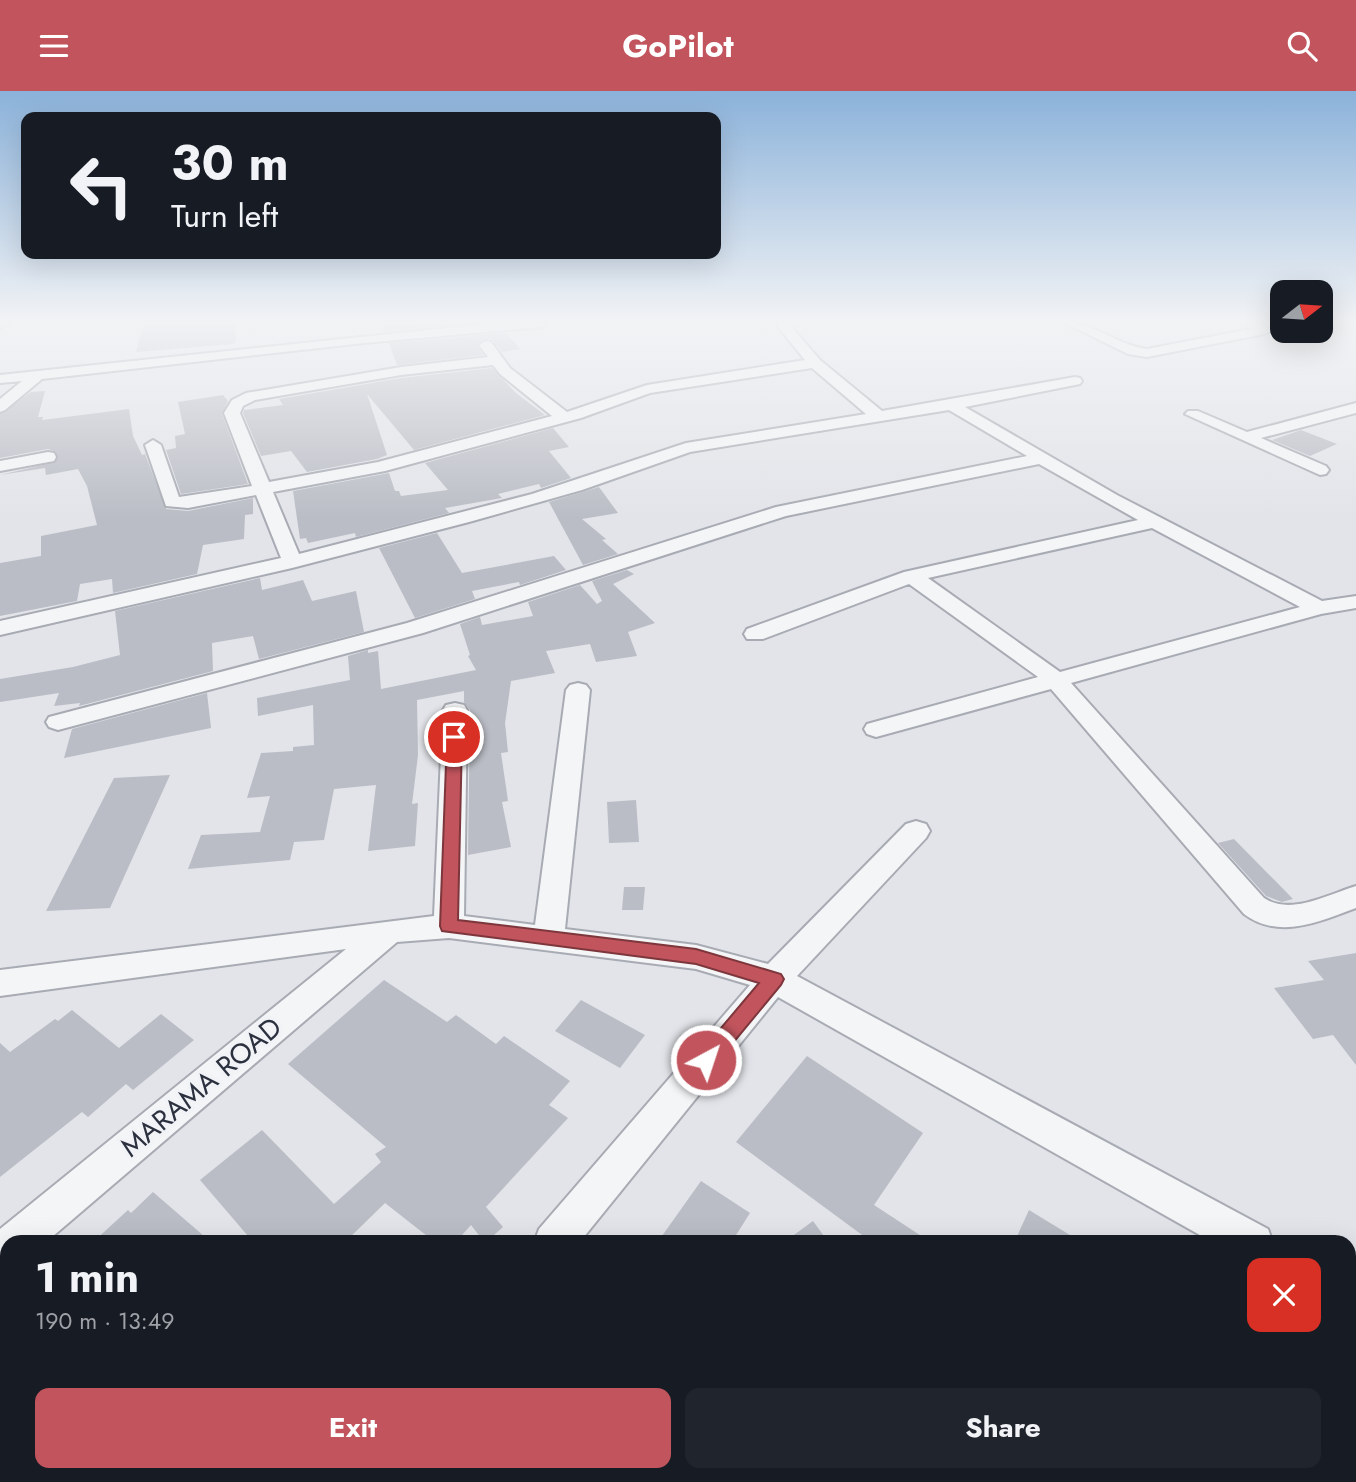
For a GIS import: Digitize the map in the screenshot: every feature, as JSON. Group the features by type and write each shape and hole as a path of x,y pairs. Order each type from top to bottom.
{"street":[{"path":"0,407 23,388"},
{"path":"292,562 232,414 237,403 243,399 306,388"},
{"path":"523,388 564,418"},
{"path":"153,445 172,502 187,503 379,467 564,418 654,388"},
{"path":"845,388 877,415"},
{"path":"0,628 292,562 495,509 646,464 685,448 1039,388"},
{"path":"951,405 1039,459 1319,608"},
{"path":"1245,437 1356,408"},
{"path":"1338,413 1356,419"},
{"path":"1193,414 1320,470"},
{"path":"0,466 48,457"},
{"path":"58,722 415,628 782,511 1039,459"},
{"path":"755,634 911,576 1155,522"},
{"path":"911,576 1054,678 1254,906 1266,915 1293,915 1356,897"},
{"path":"876,729 1054,678 1319,608 1356,602"},
{"path":"549,937 578,690"},
{"path":"449,926 455,710"},
{"path":"560,1235 774,979 916,831"},
{"path":"0,983 193,960 389,931 449,926 696,957 774,979 1239,1235"},
{"name":"MARAMA ROAD","path":"24,1235 389,931"}],"building":[{"path":"343,388 511,388 545,415 414,450 367,394 387,455 307,472 291,451 261,456 243,413 244,410 283,405 279,399"},
{"path":"45,391 38,417 43,417 42,420 129,409 133,436 142,455 145,454 166,509 188,511 253,498 253,514 245,515 244,539 203,545 197,574 113,593 112,579 80,584 77,601 0,616 0,563 41,556 41,536 97,525 87,486 78,469 46,475 45,468 0,475 56,462 56,452 48,449 0,458 0,414 31,392"},
{"path":"223,395 228,401 222,414 248,484 181,494 166,450 176,448 175,436 185,434 178,402"},
{"path":"553,428 569,447 549,451 571,478 541,488 539,484 498,494 502,498 445,508 449,513 356,537 355,533 308,543 306,538 300,539 293,491 389,473 395,491 399,491 401,496 448,490 425,463"},
{"path":"1301,430 1337,444 1310,456 1272,440"},
{"path":"599,487 618,513 582,519 606,539 602,540 618,554 583,565 549,502"},
{"path":"437,533 462,573 554,556 566,570 520,585 519,582 472,591 475,599 415,618 379,548"},
{"path":"627,570 634,574 613,584 655,623 628,632 637,656 596,662 590,644 546,651 555,673 511,681 505,723 508,752 501,753 508,801 502,802 511,847 468,855 470,710 464,702 464,691 417,700 418,755 412,804 418,803 415,846 368,851 376,785 334,789 324,840 294,842 290,860 188,869 201,835 260,832 270,796 247,798 261,753 293,751 293,747 314,745 313,705 258,716 257,698 350,680 348,656 368,650 368,653 378,651 381,689 476,670 468,656 470,655 460,624 480,617 482,625 533,616 528,602 580,585 597,604 602,601 592,581"},
{"path":"260,578 262,590 303,580 312,601 356,591 364,632 259,659 253,636 212,643 213,671 79,706 80,703 54,706 59,693 0,702 0,679 73,667 120,655 115,611"},
{"path":"207,693 211,728 64,758 72,729"},
{"path":"170,775 110,908 46,911 114,778"},
{"path":"636,800 639,842 609,843 607,802"},
{"path":"1234,839 1293,899 1282,902 1266,896 1218,843"},
{"path":"624,887 645,887 643,910 622,910"},
{"path":"1356,953 1356,1065 1333,1035 1313,1039 1274,988 1324,980 1308,961"},
{"path":"384,980 447,1022 456,1015 496,1044 504,1036 570,1081 549,1105 568,1118 486,1207 503,1227 494,1235 479,1235 471,1225 462,1235 426,1235 385,1203 352,1235 247,1235 200,1180 262,1130 334,1204 381,1162 375,1154 386,1147 288,1064"},
{"path":"581,1000 645,1035 620,1068 555,1031"},
{"path":"72,1010 119,1048 161,1014 194,1040 133,1090 126,1084 88,1117 82,1112 0,1177 0,1043 10,1052"},
{"path":"807,1056 923,1133 874,1205 920,1235 862,1235 736,1142"},
{"path":"701,1181 750,1213 736,1235 663,1235"},
{"path":"153,1192 203,1235 101,1235 128,1210 131,1213"},
{"path":"1029,1210 1070,1235 1018,1235"},
{"path":"813,1221 823,1235 794,1235"}],"route":[{"path":"454,737 449,926 696,957 774,979 706,1060"}]}
